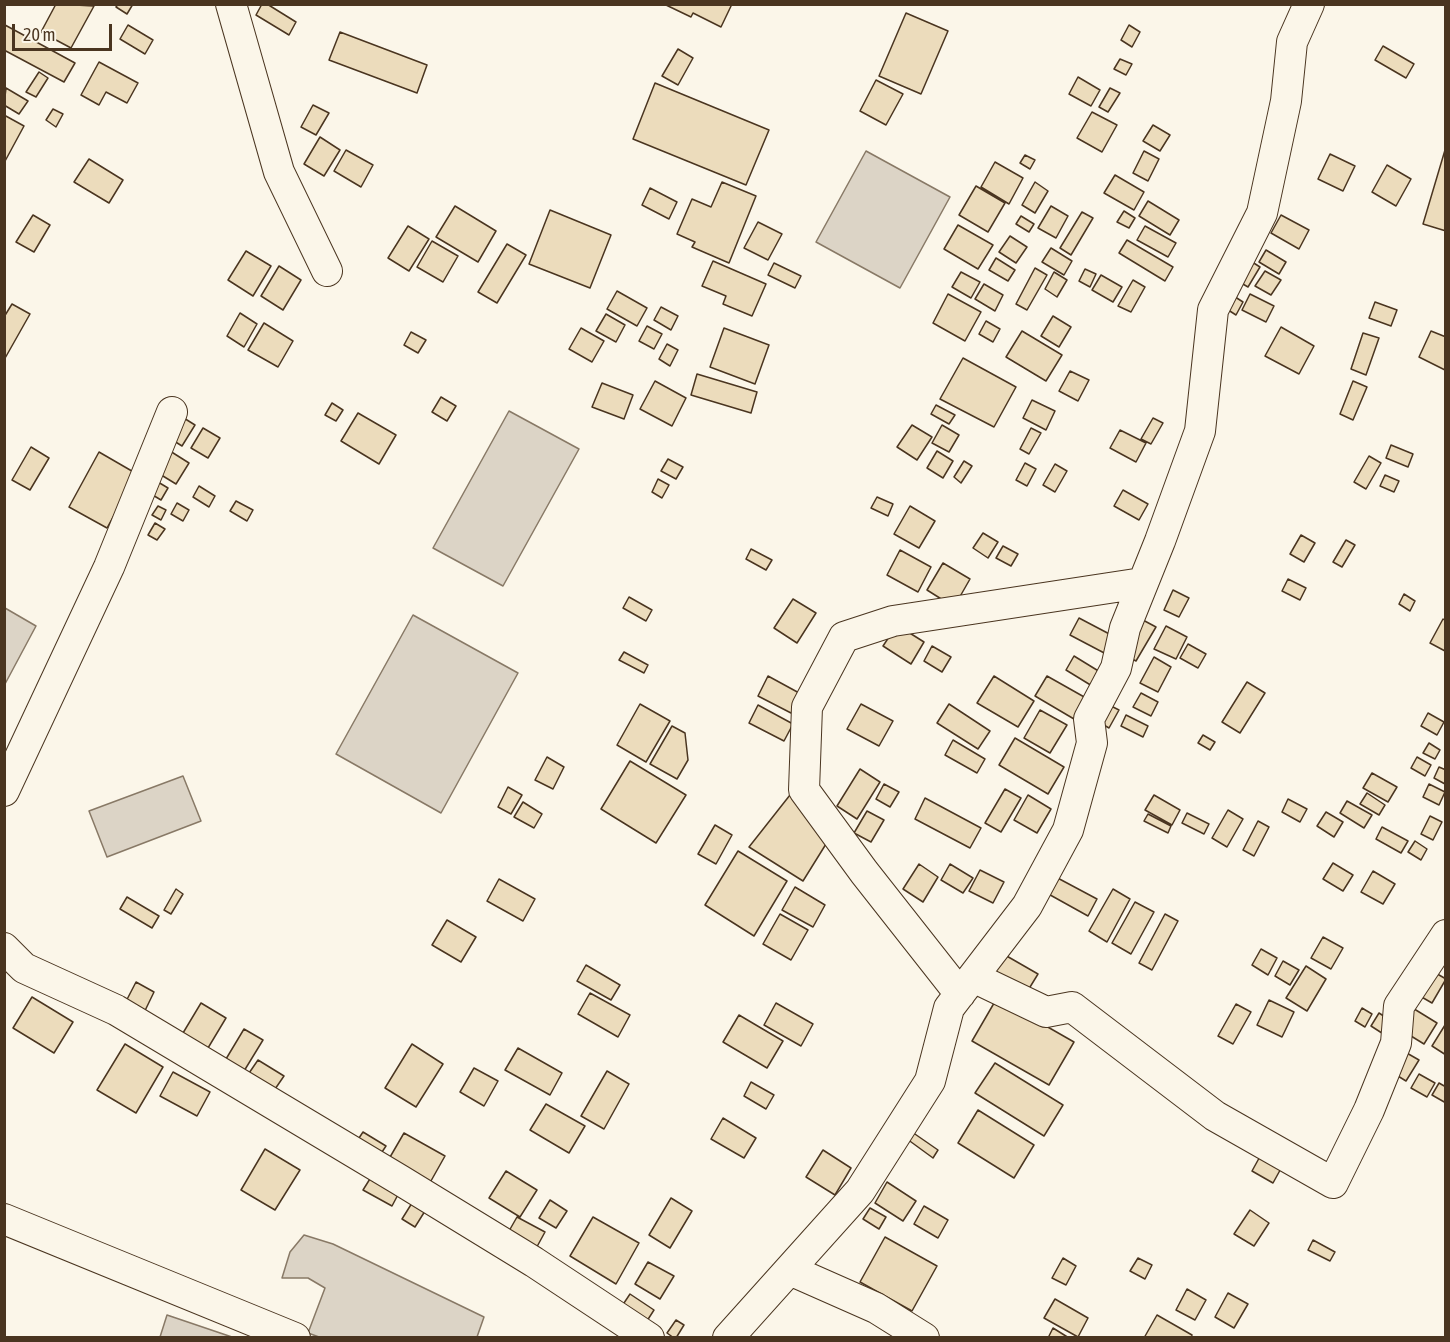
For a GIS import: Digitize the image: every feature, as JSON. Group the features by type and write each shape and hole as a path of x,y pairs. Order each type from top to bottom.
{"street":[{"path":"231,4 279,172 327,270"},
{"path":"728,1338 860,1191 930,1081 949,1008 1027,906 1068,830 1092,743 1089,719 1116,668 1125,628 1200,431 1214,310 1262,213 1286,101 1292,42 1309,4"},
{"path":"4,791 109,567 172,412"},
{"path":"1142,583 893,621 844,637 807,707 804,790 864,872 966,985 1046,1012 1072,1007 1215,1116 1333,1183 1369,1110 1396,1043 1399,1006 1446,935"},
{"path":"4,948 24,968 116,1010 429,1197 534,1262 649,1338"},
{"path":"4,1219 296,1338"},
{"path":"790,1270 876,1308 924,1338"}],"shaded area":[{"path":"866,151 950,197 900,288 816,242"},
{"path":"509,411 579,449 503,586 433,548"},
{"path":"5,608 36,626 5,684"},
{"path":"413,615 518,673 441,813 336,754"},
{"path":"183,776 201,821 107,857 89,811"},
{"path":"304,1235 333,1244 484,1317 477,1337 319,1337 308,1333 325,1288 308,1278 282,1278 290,1252"},
{"path":"167,1315 232,1337 160,1337"}],"building":[{"path":"56,4 94,6 71,48 41,32"},
{"path":"118,4 133,4 127,14 116,7"},
{"path":"262,4 267,4 296,22 289,35 256,15"},
{"path":"732,4 721,27 693,13 691,17 666,5"},
{"path":"906,13 948,31 921,94 879,76"},
{"path":"5,25 75,63 64,82 4,50"},
{"path":"128,25 153,40 145,54 120,39"},
{"path":"1129,25 1140,32 1132,47 1121,40"},
{"path":"340,32 427,65 417,93 329,60"},
{"path":"1383,46 1414,64 1406,78 1375,60"},
{"path":"678,49 693,58 678,85 662,76"},
{"path":"1120,59 1132,64 1126,75 1114,69"},
{"path":"99,62 138,83 127,103 106,92 99,105 81,95"},
{"path":"39,72 48,78 36,97 26,92"},
{"path":"1078,77 1100,90 1091,106 1069,94"},
{"path":"876,80 903,94 886,125 860,111"},
{"path":"655,83 769,130 746,185 633,139"},
{"path":"6,88 28,101 19,114 4,105"},
{"path":"1110,88 1120,93 1108,112 1099,107"},
{"path":"313,105 329,113 316,135 301,127"},
{"path":"53,109 63,114 56,127 46,120"},
{"path":"1092,112 1117,125 1102,152 1077,138"},
{"path":"4,115 24,126 4,163"},
{"path":"1153,125 1170,135 1160,151 1143,141"},
{"path":"320,137 340,150 324,176 304,164"},
{"path":"346,150 373,165 361,187 334,171"},
{"path":"1446,150 1446,231 1423,224"},
{"path":"1144,151 1159,159 1148,181 1133,173"},
{"path":"1330,154 1355,166 1343,191 1318,179"},
{"path":"1025,155 1035,160 1030,169 1020,163"},
{"path":"89,159 123,180 109,203 74,182"},
{"path":"995,162 1023,178 1009,204 981,187"},
{"path":"1387,165 1411,179 1396,206 1372,192"},
{"path":"1115,175 1144,192 1134,210 1104,193"},
{"path":"722,182 756,196 729,263 692,247 695,242 677,234 692,199 711,207"},
{"path":"1035,182 1048,191 1035,213 1022,205"},
{"path":"976,186 1005,203 988,232 959,215"},
{"path":"650,188 677,202 669,219 642,205"},
{"path":"1148,201 1179,220 1170,235 1139,216"},
{"path":"455,206 496,231 478,262 436,237"},
{"path":"1051,206 1068,216 1056,238 1038,228"},
{"path":"550,210 611,235 590,288 529,264"},
{"path":"1124,211 1135,218 1129,228 1117,222"},
{"path":"1082,212 1093,218 1071,255 1060,248"},
{"path":"33,215 50,225 34,252 16,242"},
{"path":"1281,215 1309,230 1299,249 1271,233"},
{"path":"1021,216 1034,224 1029,232 1016,224"},
{"path":"758,222 782,234 768,260 744,248"},
{"path":"958,225 993,245 978,269 944,249"},
{"path":"408,226 429,239 409,271 388,258"},
{"path":"1145,226 1176,243 1168,257 1137,240"},
{"path":"1010,236 1027,247 1016,263 999,252"},
{"path":"1127,240 1173,267 1165,281 1119,253"},
{"path":"432,241 458,256 443,282 417,267"},
{"path":"507,244 526,255 497,303 478,292"},
{"path":"1051,248 1072,261 1064,275 1042,262"},
{"path":"1266,250 1286,262 1279,274 1259,262"},
{"path":"246,251 271,266 253,296 228,280"},
{"path":"996,258 1015,270 1008,281 989,270"},
{"path":"1249,260 1260,267 1248,287 1236,280"},
{"path":"713,261 766,284 752,316 723,304 726,296 702,286"},
{"path":"774,263 801,276 795,288 768,275"},
{"path":"279,266 301,280 283,310 261,296"},
{"path":"1035,268 1047,275 1027,310 1016,304"},
{"path":"1085,269 1096,274 1090,287 1079,281"},
{"path":"1265,271 1281,280 1271,295 1255,286"},
{"path":"961,272 980,282 971,298 952,287"},
{"path":"1054,272 1067,280 1057,297 1045,289"},
{"path":"1101,275 1122,287 1113,302 1092,290"},
{"path":"1133,280 1145,287 1131,312 1118,306"},
{"path":"984,284 1003,295 995,311 975,299"},
{"path":"617,291 647,308 637,326 607,309"},
{"path":"1229,293 1243,302 1236,315 1222,306"},
{"path":"948,294 981,312 965,341 933,323"},
{"path":"1250,294 1274,306 1266,322 1242,310"},
{"path":"1375,302 1397,310 1391,326 1369,318"},
{"path":"12,304 30,314 4,360 4,317"},
{"path":"661,307 678,316 671,330 654,320"},
{"path":"240,313 257,324 244,347 227,336"},
{"path":"606,314 625,325 616,342 596,331"},
{"path":"1053,316 1071,327 1059,347 1041,336"},
{"path":"986,321 1000,329 993,342 979,334"},
{"path":"264,323 293,341 278,367 248,350"},
{"path":"647,326 662,334 654,349 639,341"},
{"path":"1281,327 1314,346 1299,374 1265,356"},
{"path":"581,328 604,341 592,362 569,349"},
{"path":"724,328 769,345 755,384 710,367"},
{"path":"1022,331 1062,355 1046,381 1006,357"},
{"path":"1431,331 1446,337 1445,370 1419,357"},
{"path":"411,332 426,340 418,353 404,345"},
{"path":"1363,333 1379,338 1366,375 1351,369"},
{"path":"667,344 678,350 670,366 659,359"},
{"path":"963,358 1016,387 994,427 940,399"},
{"path":"1070,371 1089,380 1078,401 1059,391"},
{"path":"697,374 757,392 751,413 691,395"},
{"path":"655,381 686,398 672,426 640,409"},
{"path":"1353,381 1367,387 1353,420 1340,414"},
{"path":"602,383 633,395 624,419 592,407"},
{"path":"441,397 456,406 447,421 432,412"},
{"path":"1032,400 1055,411 1046,430 1023,418"},
{"path":"332,403 343,410 336,421 325,415"},
{"path":"936,405 955,415 949,424 931,414"},
{"path":"358,413 396,435 379,464 341,441"},
{"path":"179,415 195,425 182,446 166,436"},
{"path":"1153,418 1163,423 1151,444 1141,439"},
{"path":"912,425 932,437 917,460 897,447"},
{"path":"942,425 959,435 949,452 932,443"},
{"path":"203,428 220,438 208,458 191,448"},
{"path":"1031,428 1041,433 1029,454 1020,449"},
{"path":"1120,430 1146,443 1136,462 1110,448"},
{"path":"1391,445 1413,454 1408,467 1386,458"},
{"path":"31,447 49,458 30,490 12,480"},
{"path":"170,451 189,463 176,484 158,473"},
{"path":"937,451 953,461 943,478 927,468"},
{"path":"99,452 137,474 107,528 69,507"},
{"path":"1369,456 1381,463 1366,489 1354,482"},
{"path":"668,459 683,467 676,479 661,471"},
{"path":"964,461 972,466 961,483 954,477"},
{"path":"1025,463 1036,469 1027,486 1016,480"},
{"path":"1055,464 1067,471 1055,492 1043,485"},
{"path":"1385,475 1399,481 1394,492 1380,486"},
{"path":"153,479 168,488 161,500 146,491"},
{"path":"658,479 669,485 662,498 652,492"},
{"path":"199,486 215,496 209,507 193,497"},
{"path":"1123,490 1148,504 1139,520 1114,506"},
{"path":"877,497 893,504 888,516 871,508"},
{"path":"236,501 253,510 247,521 230,511"},
{"path":"177,503 189,510 183,521 171,514"},
{"path":"158,506 166,510 161,520 152,515"},
{"path":"910,506 935,521 919,548 894,534"},
{"path":"155,523 165,529 157,540 148,535"},
{"path":"983,533 998,542 988,558 973,548"},
{"path":"1301,535 1315,543 1304,562 1290,554"},
{"path":"1346,540 1355,545 1342,567 1333,562"},
{"path":"1003,546 1018,554 1011,566 996,558"},
{"path":"751,549 772,560 766,570 746,559"},
{"path":"900,550 931,567 918,592 887,575"},
{"path":"943,563 970,579 954,607 927,590"},
{"path":"1288,579 1306,588 1300,600 1282,591"},
{"path":"1173,590 1189,598 1179,617 1164,610"},
{"path":"1404,594 1415,601 1410,611 1399,604"},
{"path":"629,597 652,610 646,621 623,608"},
{"path":"793,599 816,613 797,643 774,628"},
{"path":"1079,618 1117,638 1108,655 1070,635"},
{"path":"1141,619 1156,627 1136,661 1121,653"},
{"path":"1443,619 1446,621 1445,651 1430,643"},
{"path":"897,625 924,642 911,664 883,646"},
{"path":"1166,626 1187,637 1176,659 1154,649"},
{"path":"1188,644 1206,654 1198,668 1180,658"},
{"path":"932,646 951,657 942,672 924,661"},
{"path":"624,652 648,665 644,673 619,660"},
{"path":"1074,656 1105,675 1097,689 1066,670"},
{"path":"1154,657 1171,667 1158,692 1140,683"},
{"path":"768,676 801,694 791,713 758,696"},
{"path":"994,676 1034,701 1018,727 977,703"},
{"path":"1047,676 1086,698 1074,719 1035,696"},
{"path":"1247,682 1265,693 1240,733 1222,722"},
{"path":"1141,693 1158,702 1151,716 1133,707"},
{"path":"640,704 670,721 646,762 617,745"},
{"path":"861,704 893,721 879,746 847,729"},
{"path":"949,704 990,731 978,749 937,723"},
{"path":"1107,704 1119,710 1109,728 1097,721"},
{"path":"758,705 793,724 784,741 749,723"},
{"path":"1040,710 1067,725 1050,753 1024,738"},
{"path":"1428,713 1444,722 1437,735 1421,726"},
{"path":"1126,715 1148,726 1143,737 1121,726"},
{"path":"672,726 685,733 688,760 677,779 650,764"},
{"path":"1203,735 1215,742 1210,750 1198,743"},
{"path":"1015,738 1064,767 1048,794 999,765"},
{"path":"953,740 985,759 977,773 945,755"},
{"path":"1429,743 1440,750 1435,759 1423,753"},
{"path":"547,757 564,767 553,789 535,780"},
{"path":"1417,757 1431,765 1425,776 1411,768"},
{"path":"630,761 686,795 656,843 601,809"},
{"path":"1439,767 1446,770 1445,784 1434,778"},
{"path":"860,769 880,782 857,819 837,806"},
{"path":"1372,773 1397,787 1388,802 1363,788"},
{"path":"884,784 899,792 890,807 876,799"},
{"path":"1429,784 1445,792 1439,805 1423,797"},
{"path":"508,787 522,795 511,814 498,807"},
{"path":"1005,789 1021,798 1001,832 985,823"},
{"path":"1367,793 1385,805 1379,815 1360,804"},
{"path":"790,795 826,844 803,881 749,847"},
{"path":"1028,795 1051,809 1037,833 1014,820"},
{"path":"1154,795 1180,810 1172,825 1145,810"},
{"path":"925,798 981,828 970,848 915,819"},
{"path":"1288,799 1307,809 1300,822 1282,812"},
{"path":"1347,801 1372,815 1364,828 1340,813"},
{"path":"523,802 542,814 534,828 514,817"},
{"path":"1228,810 1243,819 1227,847 1212,838"},
{"path":"867,811 884,820 871,842 854,833"},
{"path":"1326,812 1343,822 1334,837 1317,826"},
{"path":"1187,813 1209,824 1204,834 1182,823"},
{"path":"1148,814 1171,826 1168,833 1144,821"},
{"path":"1430,816 1442,822 1433,840 1421,834"},
{"path":"1258,821 1269,827 1254,856 1243,850"},
{"path":"715,825 732,835 716,864 698,854"},
{"path":"1382,827 1408,841 1401,853 1376,839"},
{"path":"1415,841 1427,849 1421,860 1408,852"},
{"path":"738,851 787,881 754,936 705,905"},
{"path":"1333,863 1353,875 1343,891 1323,879"},
{"path":"919,864 938,877 923,902 903,889"},
{"path":"950,864 973,878 963,893 941,880"},
{"path":"980,870 1004,882 993,903 969,891"},
{"path":"1373,871 1395,884 1383,904 1361,892"},
{"path":"1052,875 1097,899 1088,916 1043,891"},
{"path":"499,879 535,899 523,921 487,901"},
{"path":"795,887 825,905 813,927 782,910"},
{"path":"176,889 183,894 171,914 164,910"},
{"path":"1113,889 1130,899 1107,942 1089,931"},
{"path":"127,897 159,916 152,928 120,909"},
{"path":"1135,902 1154,912 1131,954 1112,943"},
{"path":"780,914 808,930 791,960 763,944"},
{"path":"1165,914 1178,921 1152,970 1139,963"},
{"path":"447,920 476,937 461,962 432,945"},
{"path":"1323,937 1343,948 1331,969 1311,958"},
{"path":"1261,949 1277,958 1268,975 1252,965"},
{"path":"998,951 1038,974 1027,992 987,970"},
{"path":"1283,961 1299,970 1290,985 1275,976"},
{"path":"586,965 620,985 611,1000 577,981"},
{"path":"1306,966 1326,979 1307,1011 1286,998"},
{"path":"1427,968 1446,979 1432,1003 1413,992"},
{"path":"136,982 154,992 140,1021 121,1011"},
{"path":"590,993 630,1015 618,1037 578,1014"},
{"path":"32,997 73,1022 54,1053 13,1028"},
{"path":"997,998 1074,1042 1049,1085 972,1041"},
{"path":"1269,1000 1294,1012 1282,1037 1257,1025"},
{"path":"201,1003 226,1018 202,1058 177,1043"},
{"path":"776,1003 813,1024 801,1046 764,1025"},
{"path":"1236,1004 1251,1012 1233,1044 1218,1036"},
{"path":"1411,1007 1437,1023 1424,1044 1398,1028"},
{"path":"1362,1008 1372,1014 1365,1027 1355,1021"},
{"path":"1379,1013 1396,1024 1388,1037 1371,1026"},
{"path":"739,1015 783,1041 767,1068 723,1042"},
{"path":"1446,1025 1446,1055 1432,1046"},
{"path":"244,1029 263,1040 241,1076 223,1064"},
{"path":"125,1044 163,1067 136,1113 97,1090"},
{"path":"412,1044 443,1064 416,1107 385,1088"},
{"path":"518,1048 562,1073 550,1095 505,1070"},
{"path":"1405,1052 1419,1060 1406,1081 1393,1073"},
{"path":"258,1060 284,1076 273,1092 247,1076"},
{"path":"995,1063 1063,1105 1044,1136 975,1093"},
{"path":"474,1068 498,1081 484,1106 460,1092"},
{"path":"607,1071 629,1084 604,1129 581,1116"},
{"path":"173,1072 210,1092 197,1116 160,1096"},
{"path":"1419,1074 1435,1083 1427,1097 1411,1088"},
{"path":"751,1082 774,1095 766,1109 744,1096"},
{"path":"1439,1083 1446,1087 1446,1103 1432,1095"},
{"path":"546,1104 585,1126 569,1153 530,1130"},
{"path":"978,1110 1034,1145 1014,1178 958,1143"},
{"path":"723,1118 756,1138 744,1158 711,1139"},
{"path":"363,1132 386,1146 380,1155 357,1141"},
{"path":"912,1132 938,1150 933,1158 907,1139"},
{"path":"404,1133 445,1156 427,1188 386,1164"},
{"path":"265,1149 300,1170 275,1210 241,1190"},
{"path":"823,1150 851,1168 835,1195 806,1177"},
{"path":"1263,1151 1284,1163 1273,1183 1252,1171"},
{"path":"506,1171 537,1190 520,1217 489,1198"},
{"path":"373,1174 401,1189 392,1206 363,1190"},
{"path":"887,1182 916,1201 903,1221 875,1203"},
{"path":"671,1198 692,1211 670,1248 649,1235"},
{"path":"550,1200 567,1211 556,1228 539,1218"},
{"path":"412,1203 425,1211 415,1227 402,1219"},
{"path":"924,1206 948,1220 938,1238 914,1224"},
{"path":"870,1208 886,1217 879,1229 863,1219"},
{"path":"1250,1210 1269,1223 1254,1246 1234,1234"},
{"path":"517,1217 545,1232 533,1254 505,1238"},
{"path":"593,1217 639,1243 616,1284 570,1256"},
{"path":"885,1237 937,1266 912,1311 860,1282"},
{"path":"1313,1240 1335,1252 1330,1261 1308,1250"},
{"path":"1063,1258 1076,1266 1066,1285 1052,1278"},
{"path":"1138,1258 1152,1265 1145,1279 1130,1271"},
{"path":"648,1262 674,1276 660,1299 635,1284"},
{"path":"1187,1289 1206,1300 1195,1320 1176,1310"},
{"path":"1228,1293 1248,1304 1234,1328 1215,1317"},
{"path":"630,1294 654,1310 645,1324 620,1309"},
{"path":"1055,1299 1088,1318 1078,1337 1044,1318"},
{"path":"1157,1315 1192,1335 1191,1338 1144,1338"},
{"path":"676,1320 684,1325 674,1338 667,1333"},
{"path":"1053,1328 1069,1338 1048,1338"}]}
